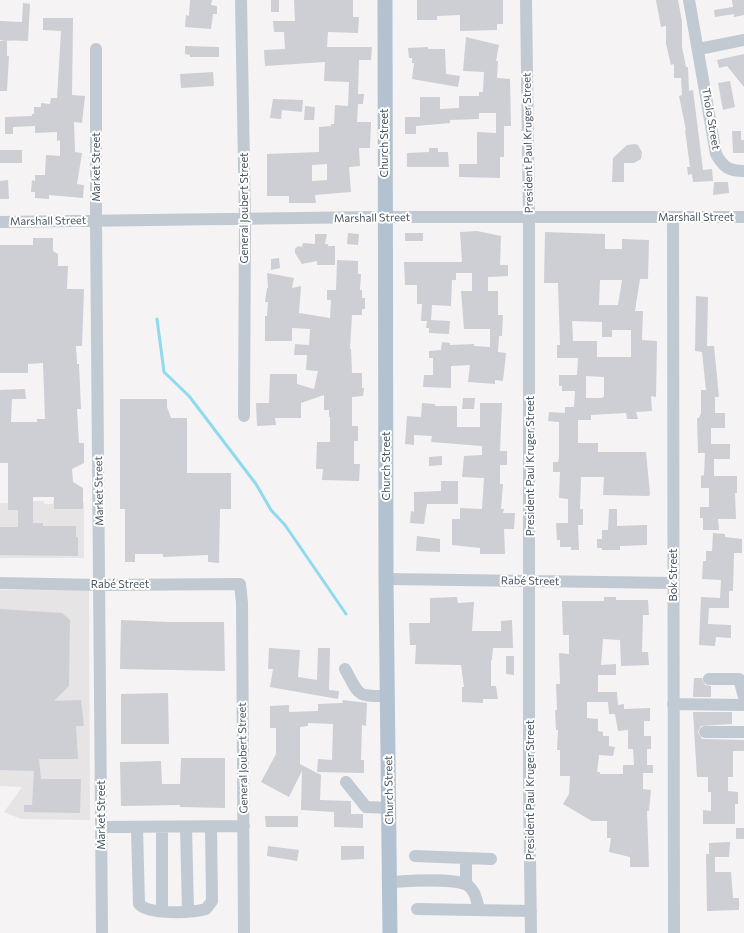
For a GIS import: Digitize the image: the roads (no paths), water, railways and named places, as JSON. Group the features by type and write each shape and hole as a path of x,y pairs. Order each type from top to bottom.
{"main road":[{"name":"Church Street","path":"385,0 386,579 390,933"}],"street":[{"name":"General Joubert Street","path":"242,0 245,220 244,416"},
{"name":"President Paul Kruger Street","path":"526,0 529,218 531,933"},
{"name":"Tholo Street","path":"689,0 699,49 716,154 721,163 728,169 744,170"},
{"path":"699,49 744,40"},
{"name":"Market Street","path":"96,49 102,933"},
{"name":"Marshall Street","path":"0,222 385,217 744,217"},
{"name":"Bok Street","path":"673,217 674,933"},
{"name":"Rabé Street","path":"386,579 673,583"},
{"name":"Rabé Street","path":"0,582 100,585 240,584"},
{"name":"General Joubert Street","path":"240,584 242,602 244,933"},
{"path":"345,669 358,692 364,696 387,701"},
{"path":"709,678 739,679 744,697"},
{"path":"673,704 744,705"},
{"path":"706,732 744,732"},
{"path":"346,782 366,807 389,808"},
{"path":"101,827 162,828 244,826"},
{"path":"186,827 188,911"},
{"path":"137,828 139,904 147,910 188,911 206,909 212,901 211,827"},
{"path":"162,828 162,911"},
{"path":"415,856 491,858"},
{"path":"466,858 466,884"},
{"path":"390,882 435,880 466,884 475,894 479,910"},
{"path":"417,909 531,911"}],"waterway":[{"path":"157,319 164,372 189,396 256,484 271,510 285,525 346,614"}]}
